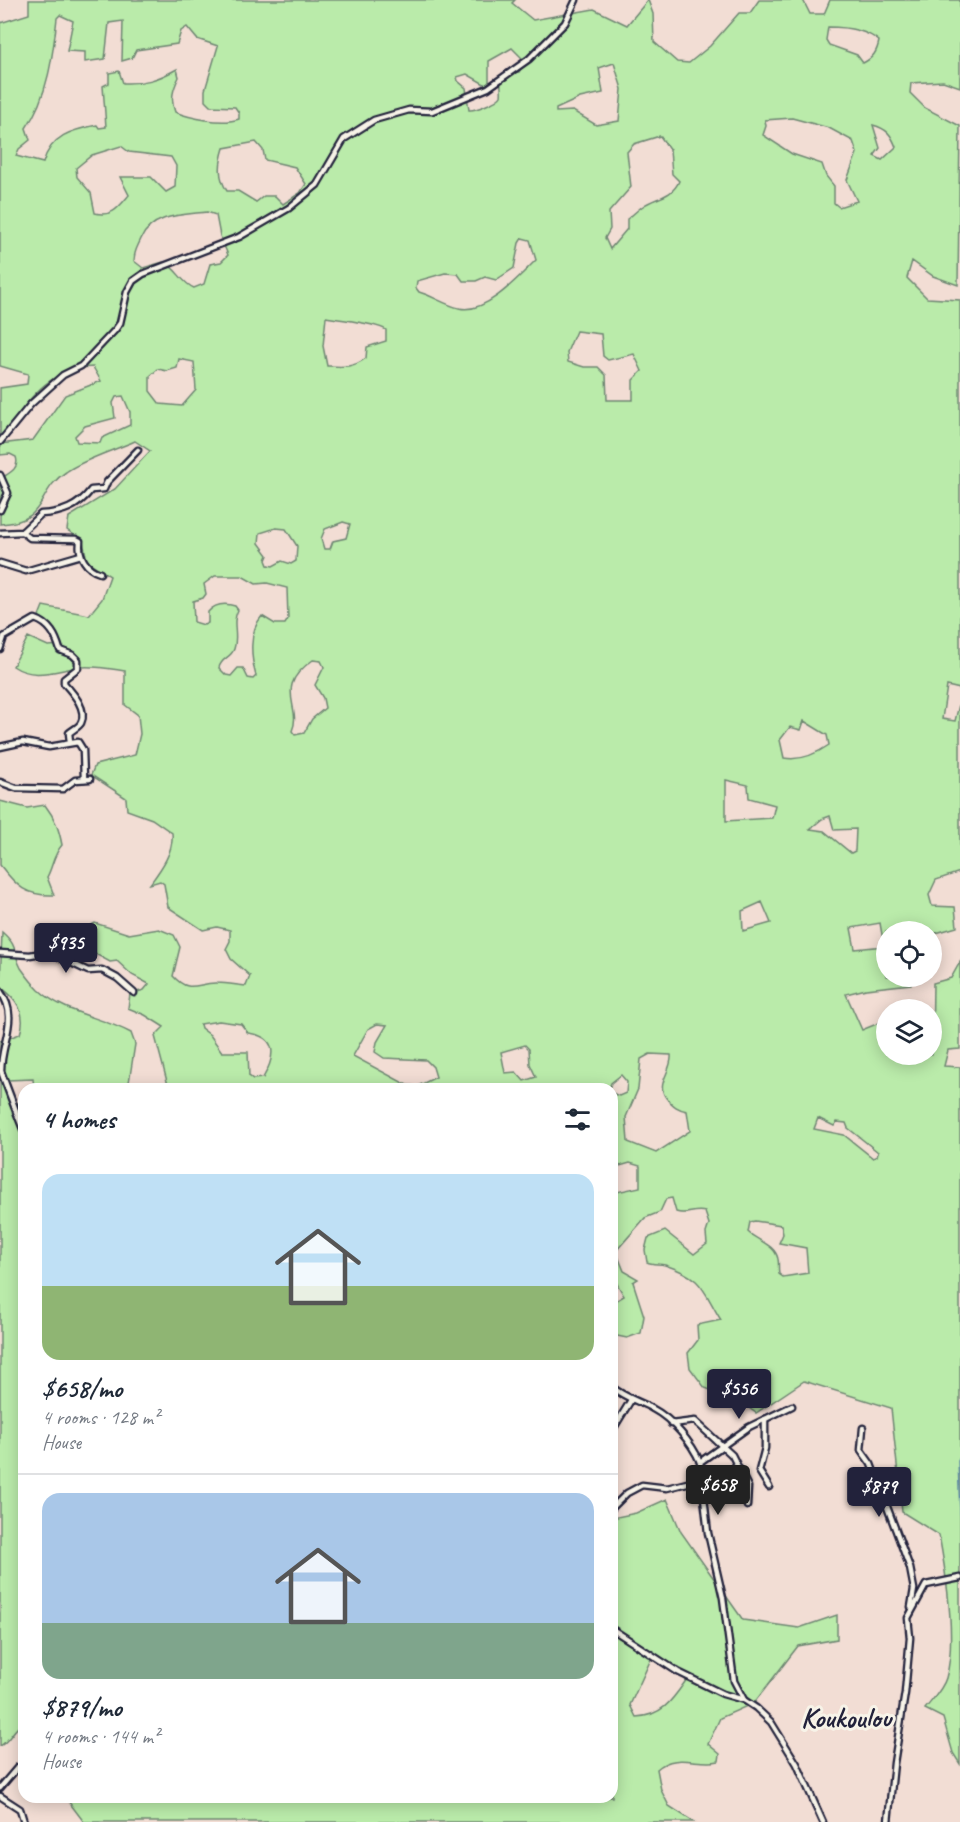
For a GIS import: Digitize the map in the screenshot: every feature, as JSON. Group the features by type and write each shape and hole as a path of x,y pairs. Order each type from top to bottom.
{"street":[{"path":"0,442 31,404 63,375 81,366 115,330 120,323 122,307 133,281 143,274 239,237 289,208 316,184 344,139 374,120 409,110 432,111 488,88 529,59 568,18 576,0"},
{"path":"22,532 41,514 55,515 77,505 91,490 104,489 107,482 138,450"},
{"path":"0,475 8,493 0,510"},
{"path":"0,533 22,532 30,538 76,539 80,541 81,555 90,570 100,573"},
{"path":"0,563 26,571 81,555"},
{"path":"0,648 4,637 34,619 43,622 54,633 60,650 73,655 78,660 78,668 64,679 64,683 77,698 82,717 80,726 69,733 70,742"},
{"path":"0,747 23,742 49,747 70,742 82,745 87,779 75,780 63,789 16,788 0,782"},
{"path":"0,952 30,955 48,952 88,971 102,970 117,978 134,993"},
{"path":"0,991 10,1009 10,1027 2,1077 18,1112"},
{"path":"618,1391 631,1400 662,1414 696,1453 700,1462 715,1571 723,1598 734,1681 744,1700 771,1722 797,1764 823,1822"},
{"path":"618,1421 631,1400"},
{"path":"700,1462 749,1427 792,1406"},
{"path":"765,1419 765,1448 759,1471 769,1487"},
{"path":"671,1424 694,1421 724,1446 732,1455 748,1487 747,1506"},
{"path":"863,1428 861,1450 871,1464 910,1568 914,1589 911,1598 912,1608"},
{"path":"618,1502 627,1493 642,1485 667,1488 691,1482 702,1486"},
{"path":"888,1822 906,1688 910,1638 908,1618 926,1585 960,1578"},
{"path":"618,1633 696,1682 744,1700"},
{"path":"0,1788 18,1767"},
{"path":"0,1796 20,1809 24,1822"}],"green space":[{"path":"29,0 515,0 512,3 533,20 594,9 627,25 648,0 653,14 654,42 677,62 689,63 710,46 739,13 750,13 759,0 803,0 810,14 824,14 830,0 960,0 960,87 943,81 911,83 910,93 925,108 960,126 958,285 933,276 912,261 907,278 927,298 960,300 960,689 947,686 942,719 955,721 960,701 960,872 936,880 929,895 932,906 955,907 957,927 942,931 942,921 876,921 876,924 851,928 855,949 876,947 876,987 884,987 846,994 862,1030 876,1024 876,1065 942,1065 942,999 933,999 933,987 942,987 942,980 951,978 960,962 960,1049 948,1050 944,1066 960,1067 960,1764 953,1753 943,1718 925,1709 942,1686 949,1663 951,1645 947,1587 939,1535 902,1512 891,1408 804,1381 756,1413 739,1401 705,1388 690,1368 688,1353 698,1340 697,1325 721,1320 705,1292 695,1280 665,1265 647,1262 645,1250 648,1238 665,1231 694,1254 707,1244 706,1233 709,1224 705,1212 676,1212 672,1198 666,1199 660,1212 645,1218 618,1249 618,1192 640,1187 640,1166 630,1163 618,1165 618,1096 626,1093 627,1082 621,1075 611,1083 424,1083 436,1077 433,1067 426,1060 384,1058 375,1052 377,1042 387,1025 377,1024 368,1029 353,1056 403,1083 167,1083 155,1036 164,1027 128,1008 130,994 144,990 149,984 132,975 117,961 110,962 77,944 74,938 78,931 95,923 129,934 159,929 174,935 180,947 173,976 184,985 217,983 246,986 250,976 231,959 226,949 230,941 230,930 217,927 203,930 168,907 164,884 160,881 150,884 169,854 172,833 152,819 127,810 126,798 91,775 95,765 135,755 140,734 138,715 125,705 125,671 87,667 30,673 13,666 28,637 48,646 62,645 56,633 39,616 43,606 89,615 102,599 110,576 87,561 83,541 67,530 69,517 115,489 150,451 135,441 81,463 56,480 40,505 27,518 0,524 0,479 13,470 17,461 16,457 10,454 0,455 0,444 33,440 65,395 101,381 93,367 76,369 49,381 28,401 0,439 0,388 27,384 28,374 0,366 0,23 29,14","holes":["60,15 73,21 67,51 85,52 85,62 105,59 109,23 123,21 122,61 132,58 136,50 177,44 181,31 187,27 197,39 218,46 205,90 205,101 210,106 235,107 239,113 239,119 215,121 175,112 172,98 179,77 177,69 164,76 138,83 123,83 119,71 109,73 109,83 103,86 106,127 99,128 97,125 64,135 51,146 43,163 16,156 19,149 30,140 26,128 40,103 51,60 57,18","828,27 855,30 879,41 872,57 863,63 857,55 829,45 826,40","512,48 523,59 524,64 519,72 508,73 501,80 499,98 469,110 466,88 457,77 467,74 486,85 489,82 489,61","614,63 622,89 619,121 596,125 573,111 556,112 556,109 580,98 603,93 599,68","792,118 829,128 853,141 857,153 847,180 857,201 839,207 834,203 834,186 826,176 822,164 792,154 763,135 765,120","873,125 888,133 896,147 882,160 874,156 880,148","660,136 670,150 672,174 679,181 668,194 643,206 627,219 627,229 610,249 605,238 610,229 609,212 631,187 627,152 634,144","256,142 263,150 265,160 295,167 306,184 300,193 283,204 275,196 264,196 256,202 238,191 227,191 222,181 220,165 224,148","121,146 129,152 171,157 176,166 175,187 166,192 151,177 120,177 129,195 110,212 95,213 91,193 77,177 76,168 92,155","207,212 216,215 220,236 228,255 221,262 210,264 204,284 194,288 163,262 143,268 134,261 141,239 152,225 169,217","522,238 530,240 536,260 501,293 480,306 469,309 454,307 419,292 416,288 417,281 445,273 458,274 463,281 476,281 485,277 496,280 514,268 519,243","326,317 367,324 386,330 386,341 367,347 366,358 352,365 327,366 323,346","576,331 601,334 603,356 608,360 634,354 642,371 633,380 633,400 607,400 606,375 598,367 584,367 568,362 567,352","179,359 194,362 196,390 182,406 160,404 150,391 150,376 158,369 167,371 177,368","123,396 130,412 130,425 102,438 100,443 77,442 75,436 85,426 115,418 113,403 116,397","343,522 350,524 346,538 333,541 330,549 324,549 321,539 325,529","276,528 286,529 297,546 296,561 291,564 282,561 273,566 268,565 266,560 268,555 259,543 260,533","215,576 242,576 256,584 267,583 287,588 288,619 285,624 275,624 262,616 254,630 252,653 256,676 253,679 248,678 243,668 238,668 231,676 226,675 219,668 234,649 235,620 238,610 235,606 224,604 208,612 208,623 204,625 194,622 193,601 203,598 206,594 204,584","313,660 321,661 324,667 315,685 323,698 325,708 312,719 304,733 295,735 292,731 294,713 291,697 294,679","804,721 827,735 829,745 802,758 784,758 780,740 790,727 801,730","726,780 748,785 749,798 775,805 772,818 726,821","830,816 834,830 856,829 855,851 851,853 824,831 810,829 822,819","762,902 771,923 743,931 742,911","219,1021 241,1024 248,1033 258,1035 270,1043 272,1056 263,1078 253,1079 249,1076 248,1052 222,1052 210,1035 201,1028 200,1024","525,1045 529,1049 530,1064 536,1077 524,1081 516,1072 505,1073 501,1052","650,1054 671,1055 662,1088 667,1099 687,1111 690,1131 656,1153 628,1142 626,1117 638,1089 641,1059","818,1118 834,1126 837,1122 846,1123 848,1128 878,1152 877,1156 873,1158 844,1135 814,1129","750,1222 781,1225 783,1234 779,1243 806,1248 808,1273 783,1277 779,1274 776,1254 770,1246 748,1232"]},
{"path":"0,801 27,808 45,805 51,814 62,845 47,877 54,895 36,894 23,889 0,865"},
{"path":"2,932 14,946 21,968 39,990 71,1010 131,1033 135,1044 129,1083 33,1083 33,1079 7,1080 14,1104 18,1103 18,1727 0,1746 0,1041 20,1034 22,1020 16,1001 0,987"},
{"path":"618,1256 624,1271 638,1279 633,1282 644,1316 641,1333 627,1338 618,1336 618,1300 624,1296 618,1286"},
{"path":"667,1499 681,1532 743,1620 799,1628 837,1615 837,1639 798,1646 754,1703 720,1718 708,1744 720,1754 719,1761 671,1761 657,1769 661,1790 669,1806 694,1822 84,1822 70,1803 618,1803 618,1517 636,1513","holes":["651,1659 687,1679 672,1700 660,1710 636,1717 630,1705"]}],"waterway":[{"path":"960,1457 958,1461 960,1514"}],"district":[{"name":"Koukoulou","path":"846,1717"}]}
